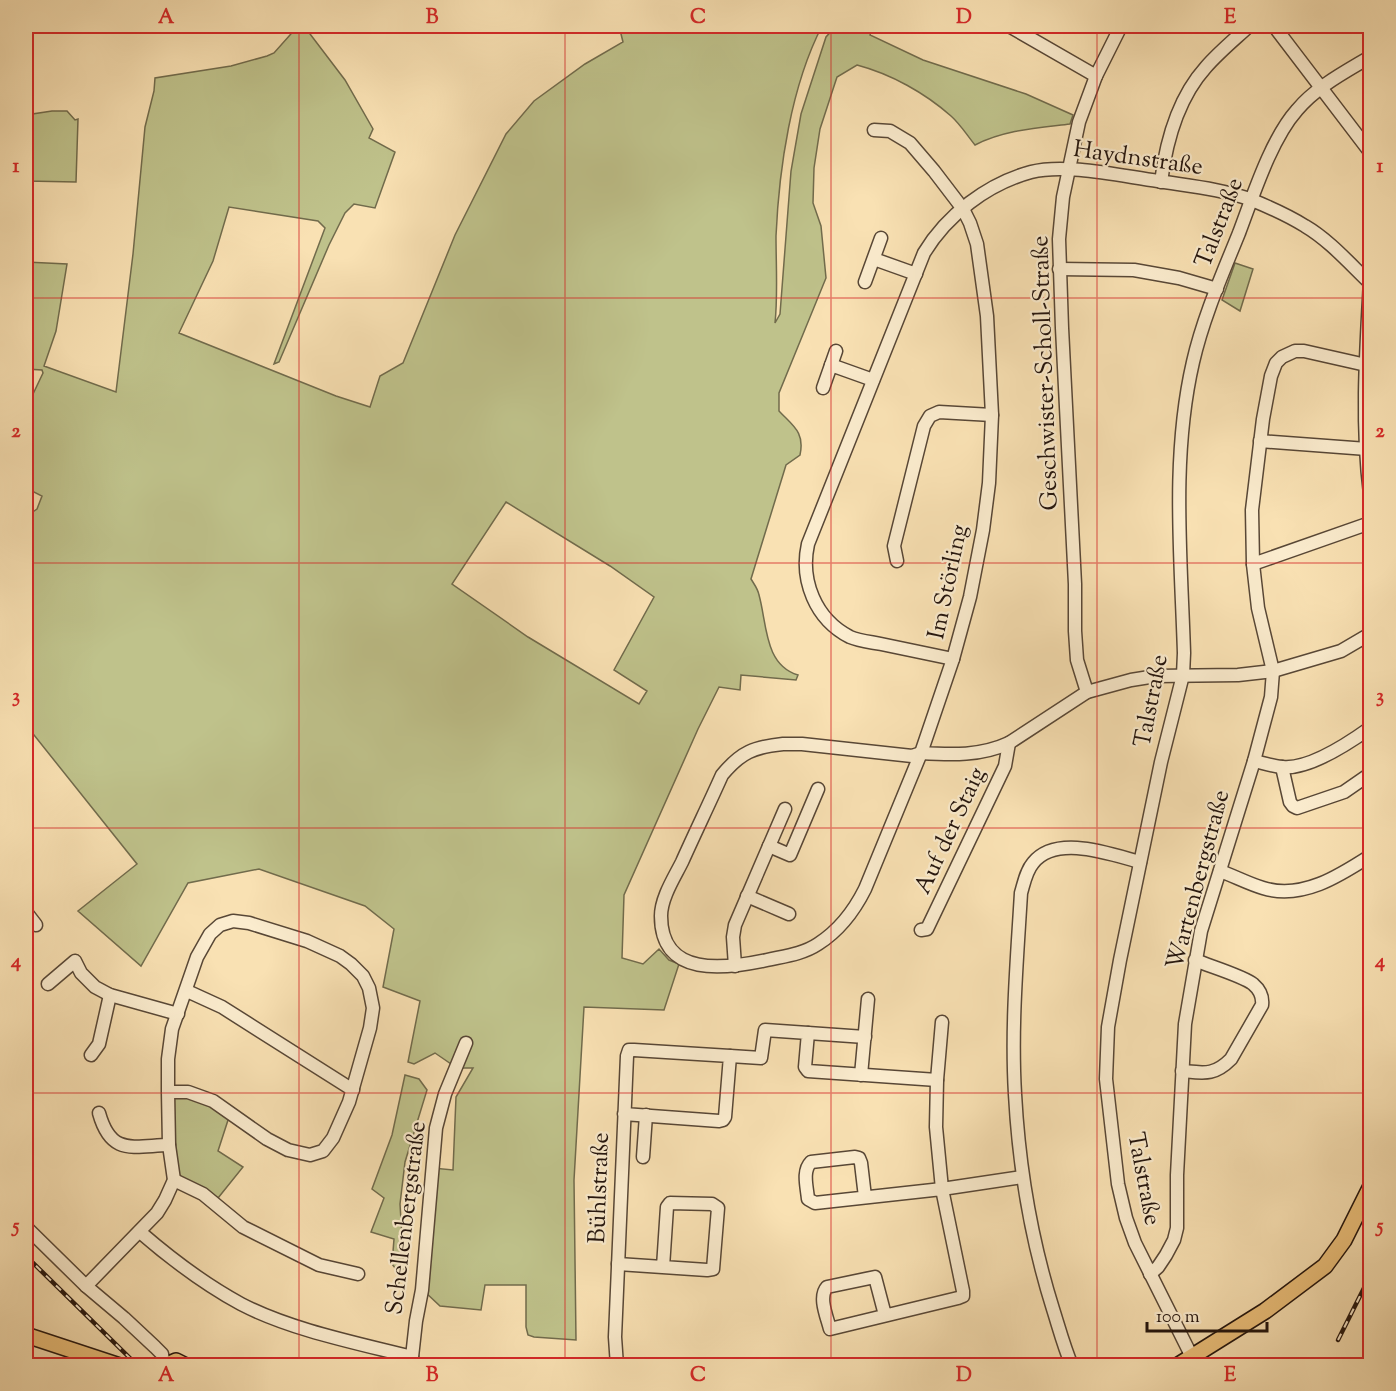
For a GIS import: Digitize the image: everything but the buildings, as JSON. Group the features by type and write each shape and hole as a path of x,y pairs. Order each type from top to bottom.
{"main road":[{"path":"1177,1365 1288,1295 1325,1266 1344,1240 1371,1188"},
{"path":"26,1335 106,1364"},
{"path":"26,1342 106,1364"}],"street":[{"path":"1009,26 1096,76"},
{"name":"Geschwister-Scholl-Straße","path":"1087,692 1077,660 1075,631 1070,457 1059,269 1061,218 1068,169 1079,123 1096,76 1121,26"},
{"path":"1161,182 1165,151 1189,91 1205,68 1249,26"},
{"path":"1274,26 1371,152"},
{"name":"Talstraße","path":"1192,1357 1135,1243 1123,1207 1118,1184 1106,1079 1108,1027 1161,762 1183,675 1179,468 1187,392 1199,338 1252,200 1278,140 1296,110 1322,87 1371,57"},
{"name":"Im Störling","path":"874,130 890,131 910,143 963,209 977,244 987,316 993,415 989,483 970,597 953,658 921,753 865,889 849,916 838,929 805,951 735,966 698,965 674,953 662,930 662,903 722,775 734,761 745,753 763,746 783,744 912,756 921,753 956,755 976,753 1009,743 1087,692 1156,676 1238,675 1273,671 1341,651 1371,634"},
{"name":"Haydnstraße","path":"953,658 851,638 836,628 821,612 806,580 804,560 808,544 924,253 945,224 988,190 1010,179 1048,169 1068,169 1224,192 1252,200 1317,233 1370,282"},
{"path":"865,282 881,238"},
{"path":"873,259 916,274"},
{"path":"1059,269 1134,270 1179,278 1217,289"},
{"path":"1370,282 1366,365 1367,449 1371,494"},
{"path":"823,388 836,351"},
{"name":"Wartenbergstraße","path":"1150,1274 1166,1255 1177,1228 1177,1175 1185,1024 1201,931 1254,761 1271,698 1273,671 1257,608 1252,510 1271,376 1276,363 1282,357 1295,351 1366,365"},
{"path":"831,365 873,380"},
{"path":"897,561 894,546 924,426 930,416 939,412 993,415"},
{"path":"1260,441 1367,449"},
{"path":"1253,564 1371,523"},
{"path":"1254,761 1282,767 1298,766 1349,742 1370,728"},
{"name":"Auf der Staig","path":"921,930 927,929 949,886 1005,766 1009,743"},
{"path":"1282,767 1290,802 1297,808 1344,792 1371,774"},
{"path":"769,846 790,855 818,789"},
{"path":"735,966 733,937 735,924 785,810"},
{"path":"1072,1365 1039,1262 1022,1177 1015,1092 1014,1012 1021,893 1025,877 1032,864 1042,854 1056,849 1090,850 1140,862"},
{"path":"1220,871 1265,889 1295,891 1318,885 1338,876 1371,856"},
{"path":"747,896 789,914"},
{"path":"26,912 36,925"},
{"path":"86,1286 140,1232 165,1200 174,1180 169,1144 168,1092 168,1059 172,1029 197,957 210,934 220,925 233,921 249,923 308,941 340,956 363,976 369,988 373,1008 368,1039 353,1090 328,1146 323,1151 310,1155 288,1150 267,1139 213,1101 188,1092 168,1092"},
{"path":"1182,1071 1210,1073 1225,1065 1231,1059 1262,1005 1263,999 1253,984 1195,960"},
{"path":"48,984 75,961 81,973 96,987 110,994 178,1014"},
{"path":"186,991 222,1007 353,1090"},
{"path":"91,1055 99,1044 110,994"},
{"path":"861,1075 868,999"},
{"path":"885,1315 875,1277 827,1287 823,1291 822,1296 830,1329 963,1296 942,1189 936,1127 942,1022"},
{"name":"Bühlstraße","path":"617,1365 615,1337 624,1114 629,1050 761,1058 765,1030 808,1033"},
{"path":"865,1037 808,1033 805,1067 808,1071 937,1080"},
{"name":"Schellenbergstraße","path":"412,1361 422,1290 436,1128 446,1094 466,1043"},
{"name":"Bühlstraße","path":"624,1114 719,1122 723,1120 730,1056"},
{"path":"99,1113 104,1131 112,1141 123,1146 169,1144"},
{"name":"Bühlstraße","path":"643,1157 646,1115"},
{"path":"865,1197 859,1158 811,1162 807,1166 805,1172 808,1199 811,1202 865,1197 942,1189 1022,1177"},
{"path":"174,1180 203,1194 243,1227 319,1265 358,1274"},
{"name":"Bühlstraße","path":"618,1264 707,1270 713,1269 718,1208 712,1204 670,1203 667,1207 663,1267"},
{"path":"26,1227 86,1286 136,1330 148,1335 174,1364"},
{"path":"140,1232 164,1253 241,1304 310,1330 412,1361"}],"green space":[{"path":"298,26 304,26 345,80 373,129 369,138 395,152 375,208 354,204 345,213 279,362 274,364 325,228 318,221 229,207 213,261 179,333 336,396 370,407 380,376 403,363 455,235 506,134 534,101 585,64 623,42 619,26 822,26 802,75 788,128 780,183 776,236 775,323 780,314 791,171 801,114 826,37 836,26 875,26 870,35 923,60 1026,94 1073,115 1070,124 1009,133 975,145 951,116 919,92 895,79 857,65 837,77 820,129 814,168 813,203 821,226 826,278 779,393 779,411 797,430 801,441 800,455 786,465 751,579 758,593 773,653 787,670 798,675 796,680 741,675 740,690 719,687 624,895 622,958 643,964 659,949 669,960 679,964 664,1010 584,1007 574,1180 576,1340 528,1335 526,1285 485,1285 481,1310 440,1306 424,1291 433,1168 453,1170 456,1097 473,1068 457,1068 435,1053 414,1064 408,1062 420,1001 383,987 394,929 365,906 259,869 188,883 141,966 78,911 137,864 26,725 26,509 31,513 37,509 42,496 26,488 26,467 33,446 32,422 26,421 26,394 33,394 43,373 42,370 26,369 26,262 67,264 56,331 44,366 116,392 133,254 145,127 155,78 231,66 274,53","holes":["506,502 610,566 654,597 614,670 647,691 639,704 528,637 452,584"]},
{"path":"67,111 75,120 78,119 76,182 26,181 26,115"},
{"path":"1235,263 1253,269 1240,311 1222,300"},
{"path":"405,1075 419,1079 427,1090 405,1162 400,1204 404,1270 397,1288 399,1273 392,1264 394,1239 371,1232 384,1198 372,1189 392,1135"},
{"path":"171,1096 198,1099 229,1117 218,1151 243,1167 218,1198 177,1177"}],"railway":[{"path":"26,1256 138,1366"},
{"path":"1338,1340 1370,1276"}]}
